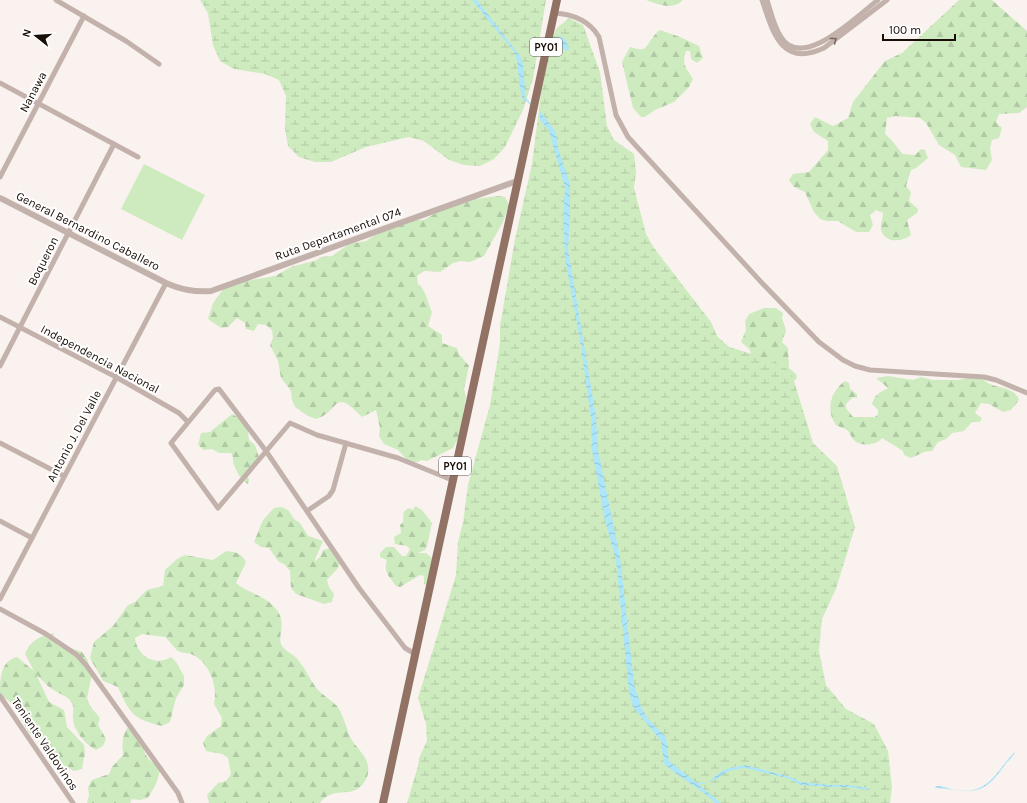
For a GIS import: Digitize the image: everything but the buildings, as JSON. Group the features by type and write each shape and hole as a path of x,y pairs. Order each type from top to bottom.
{"highway":[{"name":"PY01","path":"383,803 535,94 557,0"}],"street":[{"path":"56,0 160,64"},
{"path":"762,0 775,36 782,46 788,51 800,54 813,53 824,48 887,0"},
{"path":"767,0 781,37 791,46 805,49 823,42 878,0"},
{"path":"554,13 576,16 594,28 599,37 616,115 628,137 763,284 832,352 855,366 870,370 984,377 996,380 1027,393"},
{"name":"Nanawa","path":"0,177 84,16"},
{"path":"0,83 138,157"},
{"name":"Boqueron","path":"0,366 114,144"},
{"name":"Ruta Departamental 074","path":"166,283 187,291 211,291 517,182"},
{"name":"General Bernardino Caballero","path":"0,198 166,283"},
{"name":"Antonio J. Del Valle","path":"0,599 166,283"},
{"name":"Independencia Nacional","path":"0,317 116,377 179,413 188,422"},
{"path":"415,654 405,648 360,588 266,451 219,389 215,390 171,443 218,508 266,451 290,423 317,435 398,458 452,480"},
{"path":"0,443 64,476"},
{"path":"307,511 329,496 333,490 346,443"},
{"path":"0,521 32,538"},
{"path":"0,609 46,634 77,655 139,738 178,793 182,803"},
{"name":"Teniente Valdovinos","path":"0,696 74,803"}],"green space":[{"path":"200,0 546,0 533,79 523,110 505,147 494,159 480,166 464,165 449,160 424,141 409,137 366,147 331,162 315,162 299,157 288,146 285,129 286,96 279,80 265,74 234,69 220,61 213,45 208,13"},
{"path":"646,0 683,0 674,5 665,6"},
{"path":"959,0 992,0 1027,31 1027,107 1019,113 999,114 996,122 1002,128 999,138 992,140 990,148 992,160 986,170 961,167 955,155 939,145 926,123 920,118 895,116 887,118 885,134 903,154 915,155 921,149 925,150 928,158 916,168 911,170 906,186 911,192 909,201 918,209 917,213 907,220 911,235 898,240 889,239 886,237 883,234 881,227 883,213 876,210 870,215 873,225 869,232 856,232 838,221 827,221 820,219 814,212 805,192 794,187 789,180 793,174 809,172 828,150 828,141 814,132 810,124 815,117 833,126 848,118 853,102 885,61 902,53"},
{"path":"569,18 583,25 600,72 607,126 614,140 634,154 636,172 634,188 646,234 654,248 711,322 717,336 729,347 762,357 791,371 813,443 837,466 855,527 836,589 822,619 819,651 826,685 846,709 874,724 888,751 892,788 890,803 407,803 419,758 427,741 426,724 418,698 456,575 458,542 463,523 468,485 490,405 500,343 500,326 515,239 532,164 545,62 556,29"},
{"path":"660,30 699,46 703,58 697,63 691,59 690,51 686,51 684,64 693,79 689,87 674,102 655,110 645,117 641,117 633,108 622,62 630,47 640,49 645,48"},
{"path":"144,164 205,195 182,240 121,209"},
{"path":"497,196 505,197 509,205 503,222 484,256 470,262 461,261 453,263 440,272 424,271 417,276 418,284 425,293 432,312 428,326 442,335 442,343 457,348 459,354 469,366 464,389 466,397 463,414 465,426 453,448 427,461 421,460 418,462 409,462 398,450 384,444 379,436 380,428 376,410 362,417 346,403 341,402 337,403 330,411 316,419 308,416 295,407 292,400 291,391 281,378 278,361 270,345 273,338 272,330 266,325 258,324 254,331 246,329 245,323 237,318 228,327 221,328 208,319 213,303 227,284 275,276 291,267 317,260 321,257 332,256 349,244 366,241 380,232 415,220 424,220 446,207 475,199"},
{"path":"764,308 776,308 783,313 782,318 786,330 782,342 788,348 789,368 796,374 797,378 794,381 752,362 750,350 741,342 746,330 745,321 749,314"},
{"path":"888,376 913,380 921,377 933,380 958,380 979,376 992,385 1012,391 1019,400 1011,410 1003,412 989,404 981,403 975,413 982,418 980,422 972,422 964,431 952,433 946,439 938,442 932,451 924,452 911,458 904,455 903,451 882,438 880,441 872,444 856,442 848,431 836,425 831,413 830,407 833,395 845,381 849,383 850,389 857,394 857,398 853,397 846,404 846,408 853,417 875,417 878,414 878,410 872,404 874,398 888,388 876,378"},
{"path":"232,414 239,418 248,431 249,440 255,445 259,457 247,473 249,480 248,484 241,479 233,464 231,453 219,453 212,449 204,450 198,445 201,433 210,432"},
{"path":"415,506 422,510 432,523 427,546 425,550 418,553 426,553 432,558 428,585 424,584 424,576 420,575 400,587 396,586 387,574 387,560 380,557 380,553 386,547 394,547 402,556 406,556 410,549 407,546 395,544 394,537 401,533 400,525 403,522 403,514 405,511 409,508 413,510"},
{"path":"282,507 289,511 294,519 300,523 308,536 323,541 314,562 320,557 323,550 332,548 341,560 338,568 327,580 329,587 334,594 332,602 324,604 296,594 291,588 290,571 285,565 278,561 269,548 261,547 254,542 263,520 274,508"},
{"path":"226,551 238,554 246,562 236,583 272,604 281,620 282,625 280,638 282,646 296,658 318,690 339,709 350,737 363,755 368,765 367,777 362,785 357,789 332,794 320,803 209,803 207,795 218,783 226,781 231,774 228,758 222,754 206,751 203,743 207,736 221,726 222,718 214,704 214,683 204,664 191,654 178,651 165,637 142,634 135,638 136,644 143,655 159,661 171,657 176,662 184,676 184,685 176,698 170,722 162,726 138,718 126,704 118,687 103,681 90,658 94,642 113,626 128,605 135,602 147,590 163,586 165,570 177,559 185,555 213,560"},
{"path":"54,633 53,637 66,646 82,652 87,659 92,674 87,698 90,706 100,718 98,725 106,739 103,746 96,750 92,748 81,737 75,728 72,703 66,697 46,684 36,674 49,702 64,710 67,727 84,745 85,753 82,769 74,771 47,756 43,740 29,733 13,705 8,700 0,696 2,672 7,662 17,657 34,671 25,654 30,645 36,639"},
{"path":"127,728 139,734 142,738 145,754 152,762 161,768 156,784 148,798 140,800 132,799 130,803 87,803 89,795 88,787 92,780 109,774 112,767 123,755 122,747 124,734"}],"water":[{"path":"472,0 477,0 522,59 525,95 524,105 520,88 517,61 514,52"},
{"path":"561,36 566,40 569,50 567,51 555,44 557,37"},
{"path":"540,111 556,132 558,148 570,184 568,249 596,417 598,450 620,557 634,684 642,709 649,720 666,737 669,761 697,783 708,782 699,785 721,803 715,803 664,764 661,741 633,707 629,692 616,560 605,521 592,451 591,419 580,340 565,259 563,218 565,188 549,131 540,120"},
{"path":"1015,752 996,777 988,784 981,788 974,790 966,791 973,790 988,783"},
{"path":"745,765 787,776 801,782 848,785 868,788 866,790 848,787 801,785 787,778 745,768 728,771 717,779 708,782 722,771"},
{"path":"936,786 939,786 956,790 935,788"}],"waterway":[{"path":"525,98 532,106"}]}
